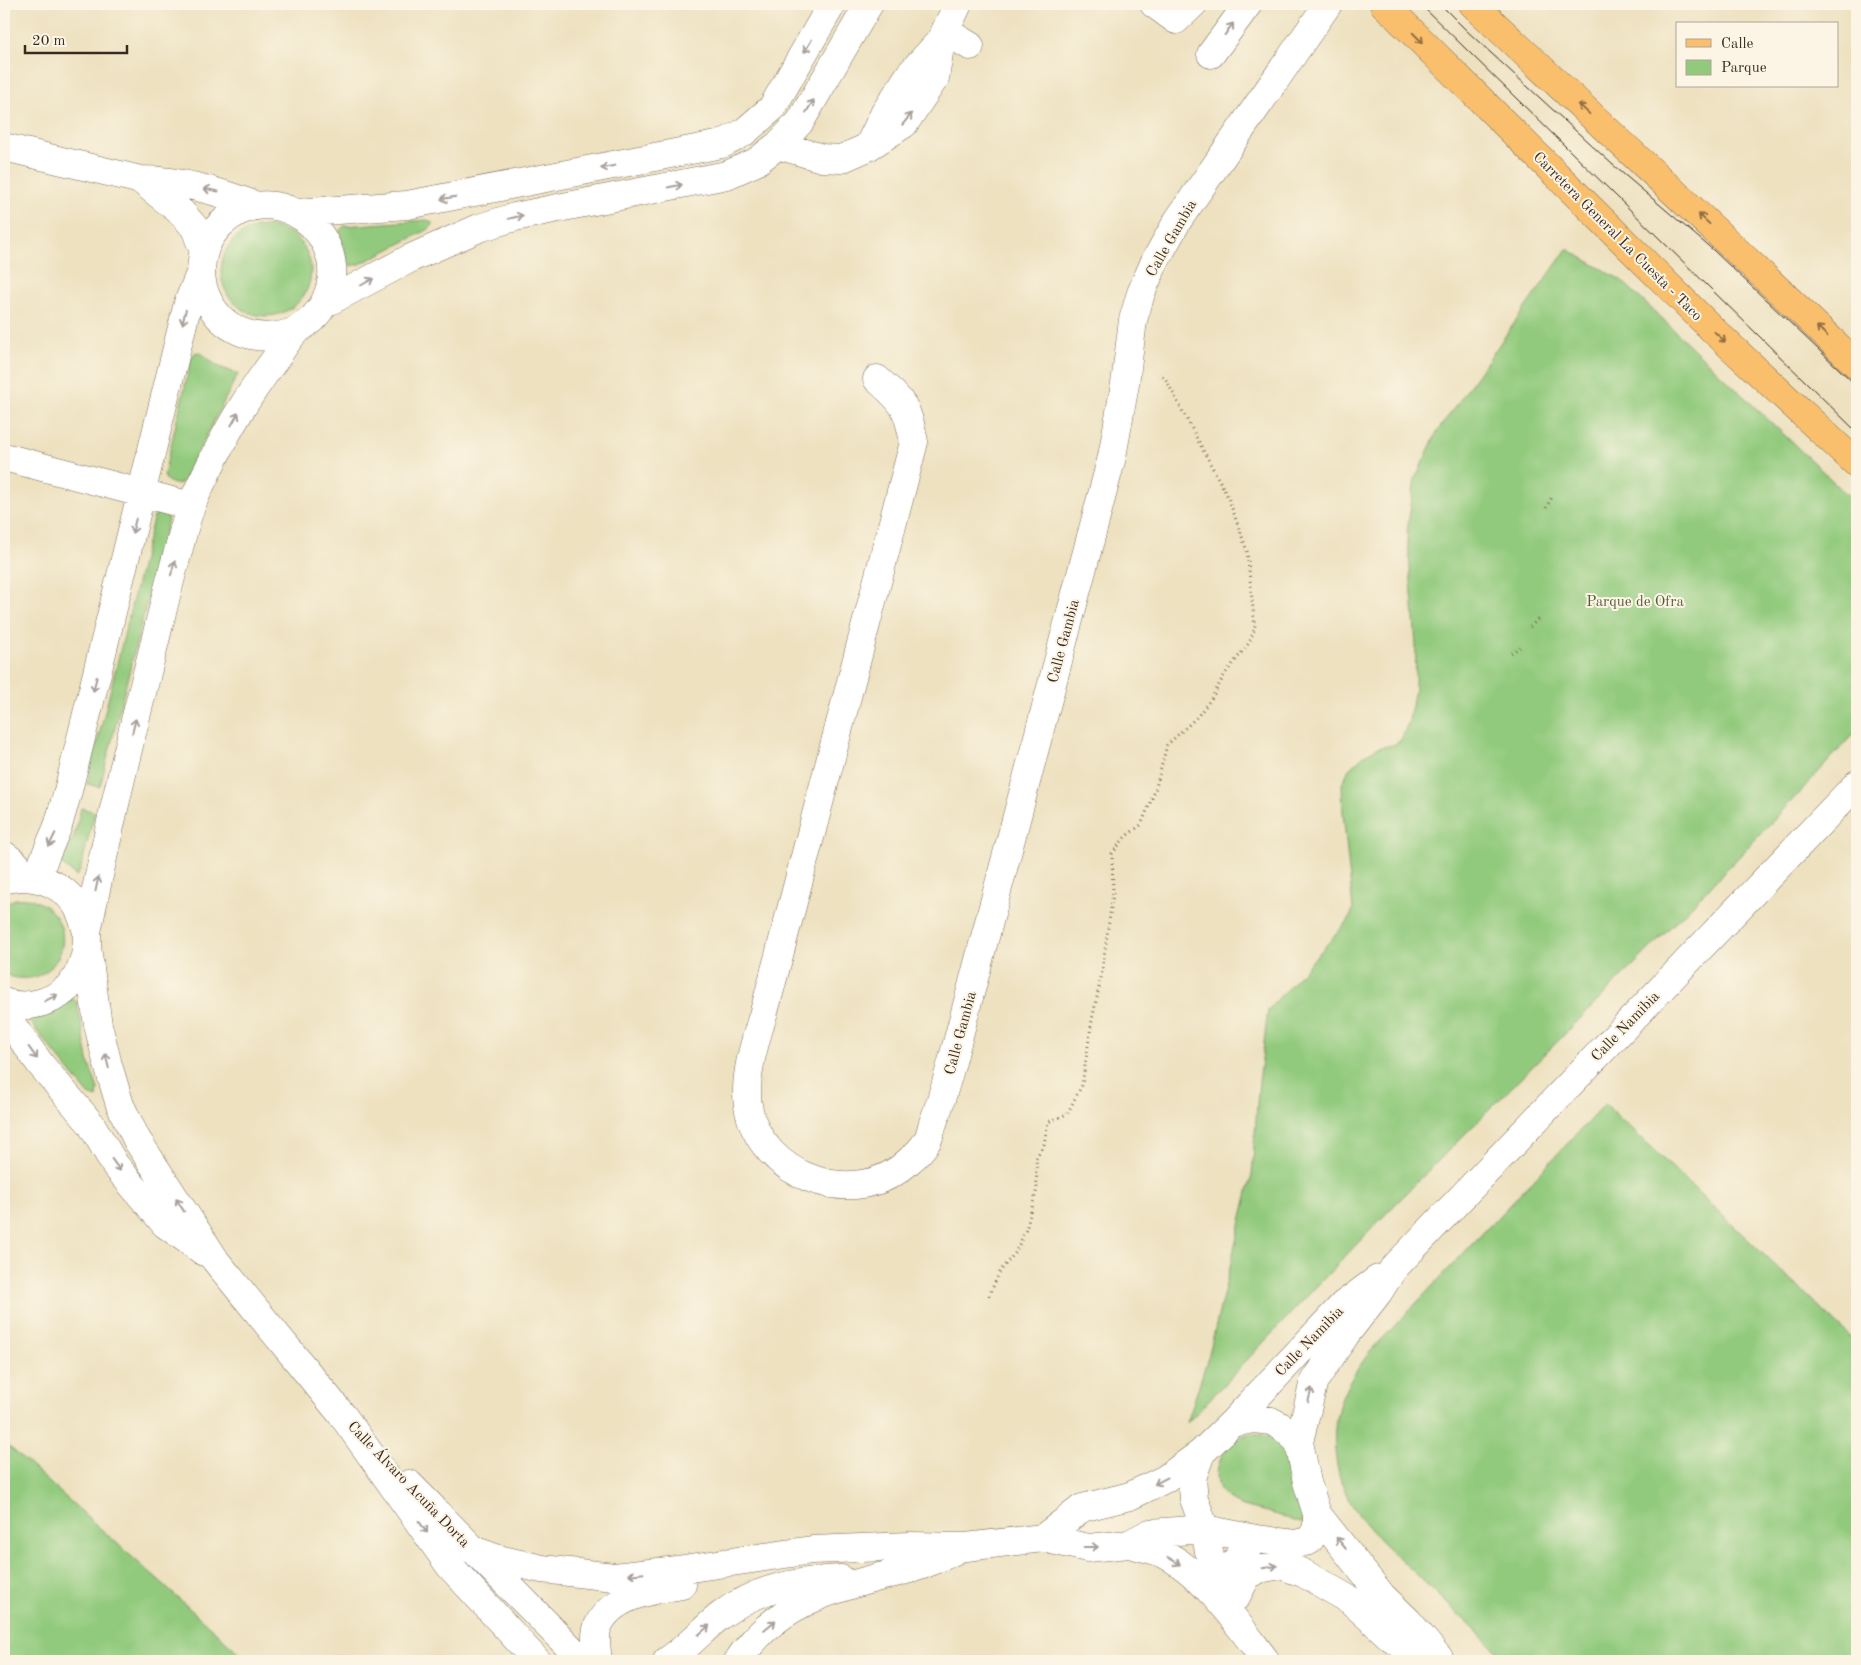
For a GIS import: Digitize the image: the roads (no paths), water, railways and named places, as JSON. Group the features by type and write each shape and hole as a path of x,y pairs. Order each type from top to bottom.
{"main road":[{"name":"Carretera General La Cuesta - Taco","path":"1384,4 1712,329 1857,464"},
{"path":"1473,4 1765,276 1857,365"}],"street":[{"path":"296,213 407,205 722,144 743,133 772,108 832,4"},
{"path":"324,304 411,258 479,228 534,213 727,175 756,162 778,145 800,122 869,4"},
{"path":"778,145 822,158 841,159 868,147 884,114 910,74 943,36 958,4"},
{"path":"1154,4 1184,12"},
{"path":"1211,54 1248,4"},
{"name":"Calle Gambia","path":"877,379 900,399 909,416 914,442 766,1001 748,1082 748,1106 755,1129 769,1148 799,1175 835,1186 852,1186 888,1177 908,1162 927,1142 937,1113 1112,457 1133,320 1141,293 1155,261 1178,220 1328,4"},
{"path":"943,36 970,46"},
{"path":"4,147 141,180 161,180 220,192 258,206 278,207 296,213 309,221 320,232 332,260 330,290 324,304 312,319 296,331 282,336 268,338 253,336 239,331 226,323 216,313 208,300 203,286 203,262 195,228 182,213 141,180"},
{"path":"22,878 58,826 188,303 212,235 225,221 240,211 258,206"},
{"path":"4,1002 27,1005 45,1002 61,993 74,981 83,965 127,750 191,506 243,405 296,331"},
{"path":"4,457 191,506"},
{"name":"Calle Namibia","path":"1232,1423 1343,1305 1393,1269 1857,784"},
{"path":"4,855 15,863 22,878"},
{"path":"22,878 57,887 75,903 82,917 87,939 98,1025 120,1105 137,1140 216,1261 343,1416"},
{"path":"4,1014 41,1065 91,1124 116,1165 165,1224 216,1261"},
{"name":"Calle Namibia","path":"1299,1442 1314,1380 1378,1293 1393,1269"},
{"name":"Calle Álvaro Acuña Dorta","path":"343,1416 583,1661"},
{"name":"Calle Álvaro Acuña Dorta","path":"343,1416 450,1566 537,1661"},
{"path":"1043,1538 1082,1508 1130,1496 1165,1479 1201,1452 1232,1423 1255,1419 1270,1421 1284,1428 1299,1442 1307,1482 1318,1514 1318,1529 1309,1540 1295,1544 1256,1539 1207,1529 1150,1532 1129,1544"},
{"path":"1201,1452 1192,1478 1194,1499 1207,1529 1207,1541 1228,1600 1245,1632 1266,1661"},
{"path":"1318,1514 1382,1596 1408,1621 1442,1661"},
{"path":"473,1550 542,1569 614,1576 685,1569 812,1550 966,1546 1043,1538 1088,1548 1129,1544 1162,1554 1182,1565 1228,1600"},
{"path":"1228,1600 1234,1562 1256,1539"},
{"path":"1295,1544 1312,1558 1382,1596"},
{"path":"598,1661 597,1627 611,1610 628,1598 654,1590 706,1580 814,1564 910,1546"},
{"path":"738,1661 741,1655 764,1630 789,1610 819,1595 912,1568 966,1546"},
{"path":"1228,1600 1247,1576 1259,1568 1281,1565 1303,1572 1350,1600 1392,1638 1430,1661"},
{"name":"Calle Álvaro Acuña Dorta","path":"450,1566 510,1610 560,1661"},
{"path":"667,1661 721,1615 764,1591 792,1583 876,1577"}],"tram line":[{"path":"1420,4 1857,432"},
{"path":"1440,4 1613,165 1713,250 1857,386"}],"park label":[{"name":"Parque de Ofra","path":"1635,601"}]}
